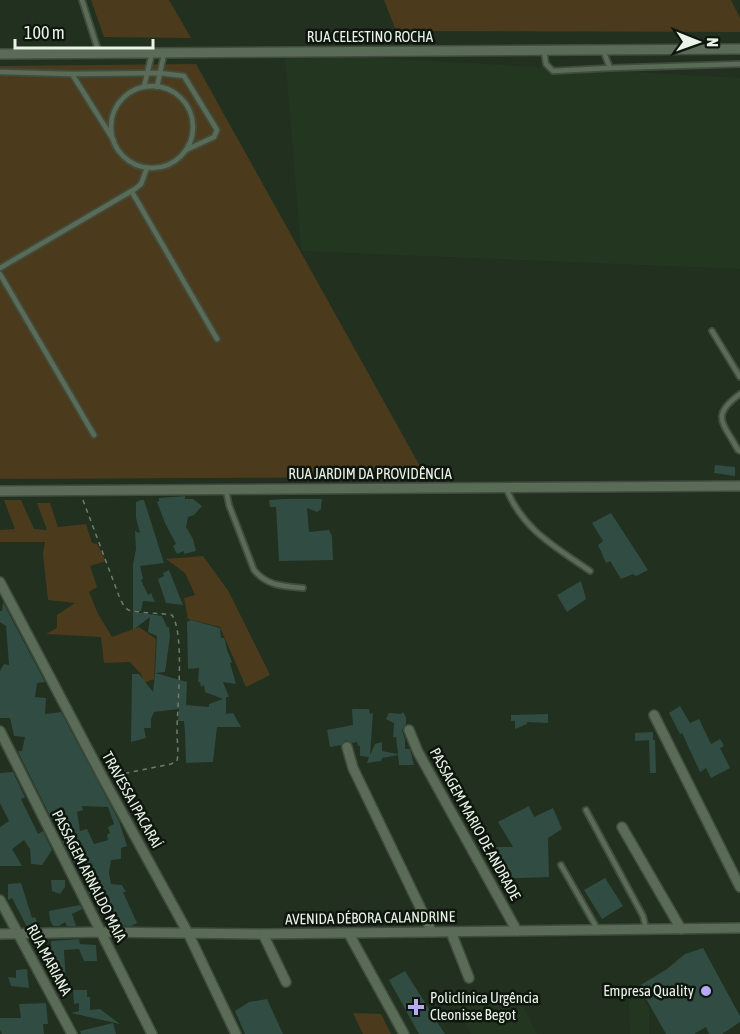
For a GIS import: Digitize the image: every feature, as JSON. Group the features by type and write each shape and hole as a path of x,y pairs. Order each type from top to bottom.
{"street":[{"name":"RUA CELESTINO ROCHA","path":"0,54 740,49"},
{"name":"RUA JARDIM DA PROVIDÊNCIA","path":"0,491 740,486"},
{"name":"TRAVESSA IPACARAÍ","path":"0,582 188,933 236,1034"},
{"path":"654,715 740,887"},
{"name":"PASSAGEM MARIO DE ANDRADE","path":"409,730 418,752 517,931"},
{"name":"PASSAGEM ARNALDO MAIA","path":"0,731 152,1034"},
{"path":"347,747 353,768 432,933"},
{"path":"622,827 681,929"},
{"name":"RUA MARIANA","path":"0,900 72,1034"},
{"name":"AVENIDA DÉBORA CALANDRINE","path":"0,934 432,933 740,928"},
{"path":"451,932 469,978"},
{"path":"349,933 404,1034"},
{"path":"264,934 286,982"}],"lane":[{"path":"82,0 99,53"},
{"path":"603,50 610,68"},
{"path":"544,51 546,64 553,71 740,64"},
{"path":"144,87 152,53"},
{"path":"157,87 164,53"},
{"path":"0,72 160,73 184,76 217,130 214,137 186,150 169,164 147,168 127,159 72,74"},
{"path":"114,141 112,119 118,105 128,94 144,87 157,87 177,95 190,113 192,136 186,150"},
{"path":"0,268 132,192 141,184 147,168"},
{"path":"132,192 217,339"},
{"path":"0,274 94,435"},
{"path":"712,331 740,377"},
{"path":"740,394 722,410 721,417 740,451"},
{"path":"506,488 519,514 533,529 590,571"},
{"path":"226,490 229,505 254,570 261,579 271,585 303,588"},
{"path":"586,810 643,916 646,929"},
{"path":"561,865 598,930"}],"path":[{"path":"80,490 119,596 127,610 172,615 176,621 177,761 103,778"}],"shaded area":[{"path":"91,0 169,0 191,38 104,37"},
{"path":"384,0 731,0 740,18 740,32 396,31"},
{"path":"285,53 740,78 740,269 301,251"},
{"path":"196,64 426,477 0,479 0,66"},
{"path":"4,500 21,500 34,529 47,530 37,503 50,503 58,527 86,524 92,543 97,544 106,561 90,566 97,587 89,592 98,614 112,637 139,627 156,639 154,679 144,683 141,674 130,662 104,663 101,637 46,634 57,628 57,615 75,603 48,600 43,554 45,542 0,542 0,530 15,529"},
{"path":"203,556 229,592 270,675 246,687 220,627 188,619 184,598 195,595 185,573 166,559"},
{"path":"629,999 643,999 649,1008 649,1034 630,1034"},
{"path":"455,1001 520,1001 537,1034 471,1034"},
{"path":"353,1013 381,1014 391,1034 363,1034"}],"building":[{"path":"715,465 735,467 735,476 714,473"},
{"path":"185,496 185,499 193,499 202,506 194,515 188,517 186,527 193,539 196,551 184,554 184,551 177,554 173,546 176,544 157,502 159,498"},
{"path":"322,499 321,509 317,512 307,508 309,532 329,530 332,536 333,560 279,561 276,507 270,507 269,500"},
{"path":"144,500 164,563 140,566 143,579 141,580 148,595 151,593 155,602 143,601 141,611 134,612 162,616 169,627 170,637 165,672 155,673 157,636 148,632 150,617 133,630 135,531 140,533 136,518 136,502"},
{"path":"611,513 648,570 636,576 633,574 621,579 610,561 606,563 598,545 603,541 592,523"},
{"path":"169,570 183,605 166,603 158,579"},
{"path":"581,581 586,599 567,612 557,595"},
{"path":"3,602 45,682 37,683 35,697 46,698 45,714 61,712 119,821 127,846 121,848 121,859 111,860 109,873 111,884 122,885 126,892 123,892 137,923 131,926 108,925 94,896 91,897 86,888 85,874 80,874 80,869 72,860 59,834 58,818 52,820 19,754 18,751 22,751 25,737 14,736 10,718 0,718 0,671 4,664 9,665 6,626 0,622 0,611 2,611","holes":["82,806 108,807 114,824 108,827 110,833 107,835 108,840 94,844 87,829 80,831 77,812 83,810"]},
{"path":"191,620 220,628 221,638 225,640 232,662 230,663 236,684 223,682 229,697 226,697 226,714 233,713 241,727 217,727 213,762 186,763 184,721 178,721 179,709 154,712 151,728 144,728 146,738 131,742 132,674 139,674 153,692 155,673 187,682 186,705 209,707 209,704 223,699 205,692 204,685 201,687 198,682 199,668 188,669 187,622"},
{"path":"680,706 690,723 699,719 711,744 720,739 724,746 720,748 730,768 711,778 706,768 700,772 682,733 680,734 669,713"},
{"path":"352,709 369,709 370,714 373,713 370,755 375,744 382,742 382,751 398,754 396,737 393,737 394,723 386,719 389,713 401,714 403,712 406,717 406,724 402,730 405,749 410,749 414,765 399,765 398,755 367,763 369,757 360,756 360,746 357,742 352,743 346,740 341,745 330,747 327,730 353,725"},
{"path":"548,714 548,723 527,722 515,729 515,721 511,721 511,715"},
{"path":"653,732 653,740 635,741 635,733"},
{"path":"649,740 655,740 656,773 650,773"},
{"path":"13,772 25,797 21,799 38,834 43,831 52,850 42,865 31,864 30,849 24,840 12,849 22,866 0,866 0,827 9,821 0,803 0,773"},
{"path":"529,806 534,817 553,808 562,829 548,838 549,877 496,879 495,847 513,847 498,822"},
{"path":"605,878 623,906 602,919 584,890"},
{"path":"51,880 65,880 65,887 60,894 52,891"},
{"path":"21,883 32,918 35,917 39,926 27,927 12,898 8,900 8,884"},
{"path":"80,905 82,909 72,914 76,926 67,926 65,922 59,926 53,926 49,911"},
{"path":"79,939 80,944 96,945 97,961 84,961 79,949 64,950 66,985 52,964 51,941"},
{"path":"703,948 740,1016 740,1022 722,1034 709,1034 706,1027 694,1034 666,1034 639,986 667,969 685,954"},
{"path":"27,969 29,988 11,986 8,977 16,978 16,970"},
{"name":"Policlínica Urgência Cleonisse Begot","path":"405,971 445,1034 419,1034 389,980"},
{"path":"73,990 87,990 87,997 90,997 90,1010 100,1009 120,1024 71,1013 79,1011 79,1003 74,1004"},
{"path":"267,999 283,1034 245,1034 235,1011 249,1002"},
{"path":"46,1003 48,1024 43,1024 44,1034 2,1034 0,1018 21,1018 19,1004"},
{"path":"113,1023 116,1034 81,1034 80,1031"}],"place":[{"name":"Empresa Quality","path":"706,991"},
{"name":"Policlínica Urgência Cleonisse Begot","path":"416,1007"}]}
